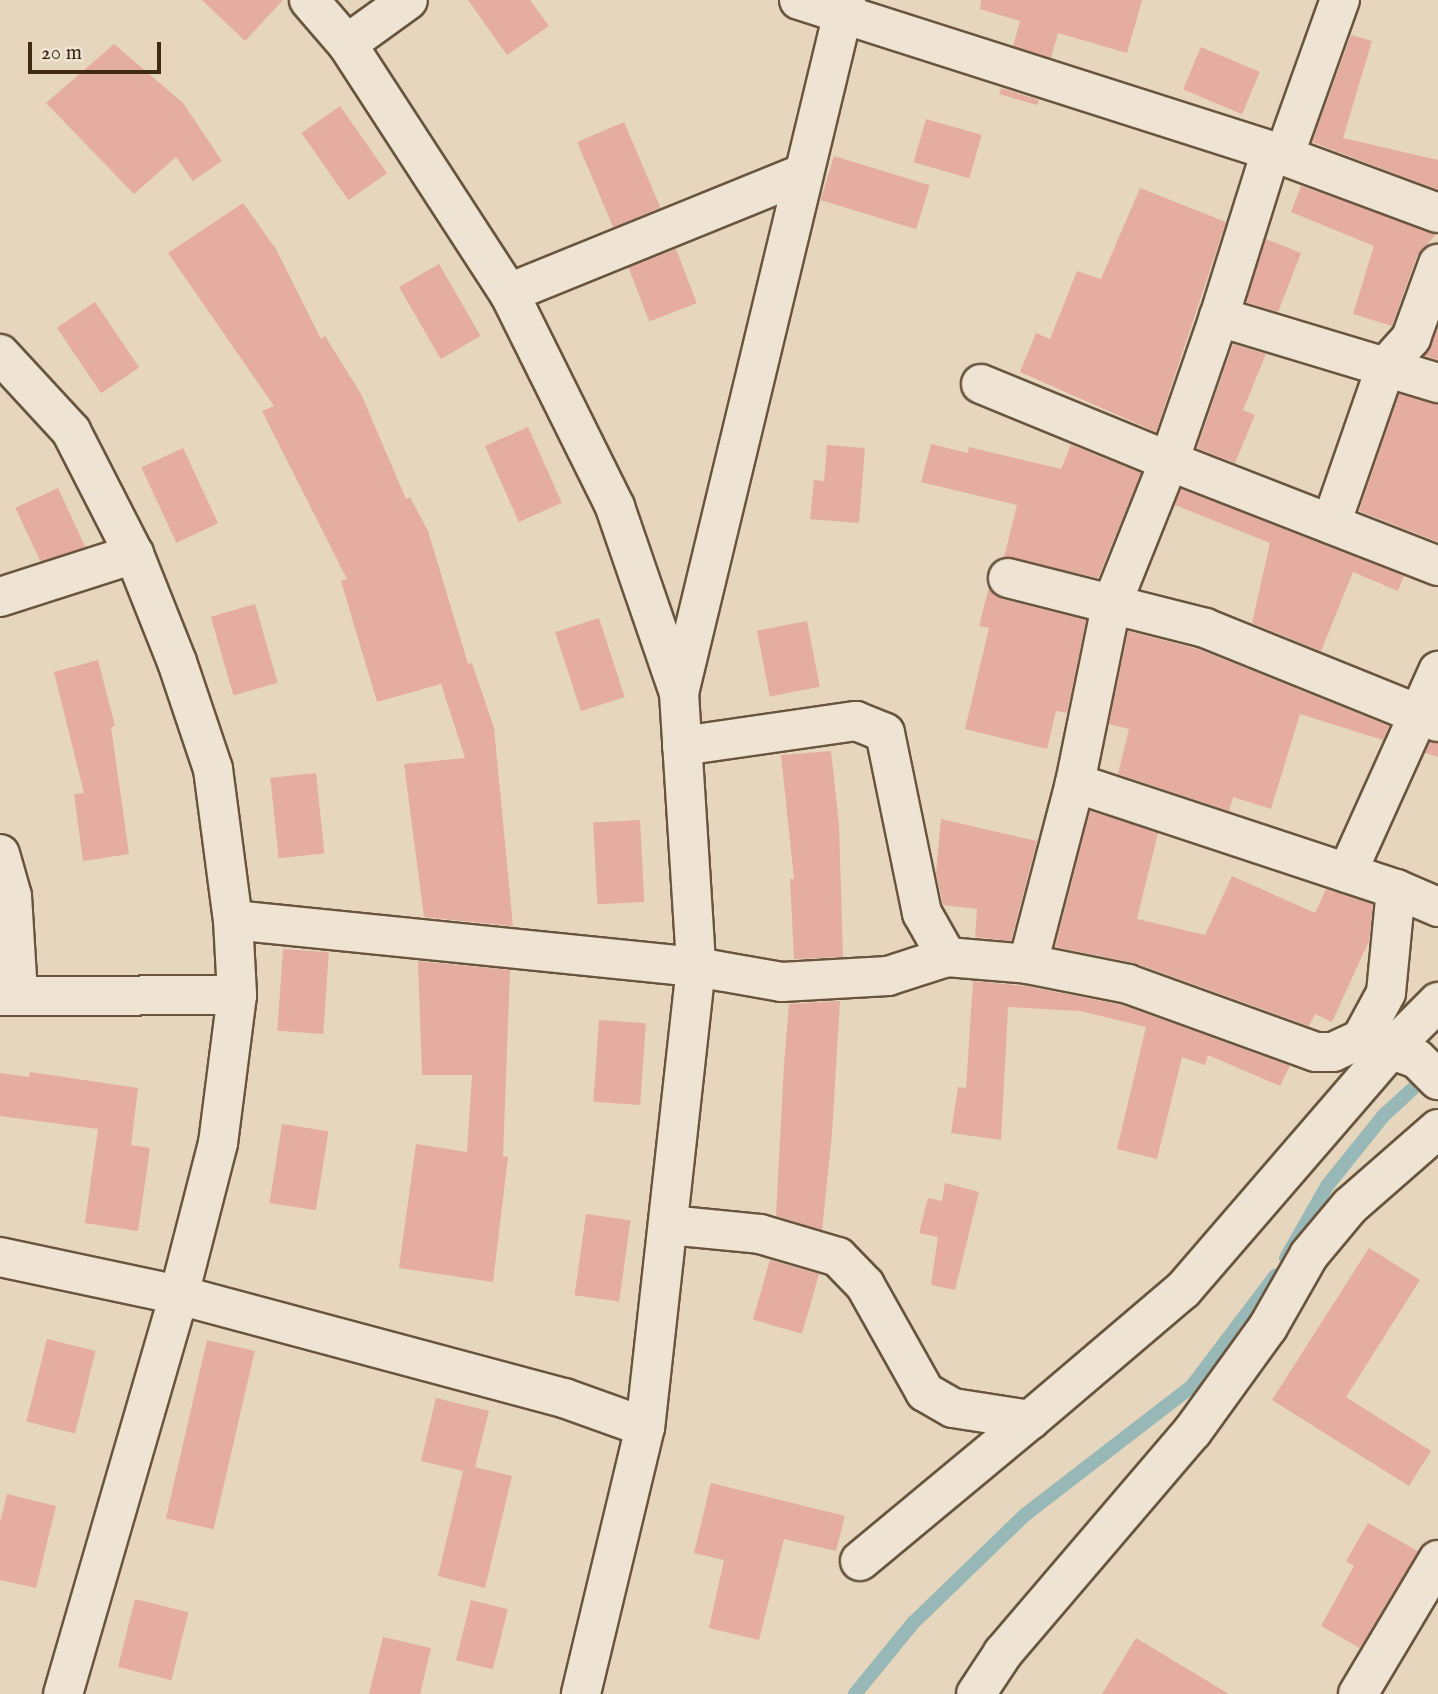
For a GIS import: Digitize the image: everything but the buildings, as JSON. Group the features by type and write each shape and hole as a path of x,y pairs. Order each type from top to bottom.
{"street":[{"path":"309,0 347,44 509,293 615,507 679,693 696,967 645,1427 581,1694"},
{"path":"347,44 408,0"},
{"path":"799,0 843,7 1278,153 1438,213"},
{"path":"1028,964 1074,783 1111,606 1169,461 1278,153 1340,0"},
{"path":"679,693 843,7"},
{"path":"509,293 802,174"},
{"path":"1331,524 1385,366 1411,338 1438,264"},
{"path":"1219,317 1438,383"},
{"path":"0,354 71,431 134,554 213,769 233,920 237,995 218,1143 179,1295 63,1694"},
{"path":"981,384 1438,566"},
{"path":"0,597 134,554"},
{"path":"1008,578 1205,628 1430,718"},
{"path":"1347,873 1430,718 1438,671"},
{"path":"682,746 856,721 885,733 922,913 947,957"},
{"path":"1074,783 1396,889 1438,907"},
{"path":"0,854 12,896 9,995 237,995"},
{"path":"1396,889 1386,993 1402,1057"},
{"path":"233,920 696,967 782,982 888,976 947,957 1028,964 1128,984 1316,1052 1402,1057"},
{"path":"860,1561 1183,1290 1402,1057 1438,1002"},
{"path":"976,1694 1003,1653 1192,1432 1268,1327 1309,1255 1350,1206 1438,1129"},
{"path":"669,1225 760,1234 838,1258 865,1285 925,1392 953,1409 1030,1420"},
{"path":"0,1257 179,1295 564,1398 645,1427"},
{"path":"1358,1694 1438,1560"}],"waterway":[{"path":"1286,1258 1327,1186 1383,1116 1429,1074"},
{"path":"855,1694 913,1623 1026,1514 1192,1386 1276,1275"}]}
